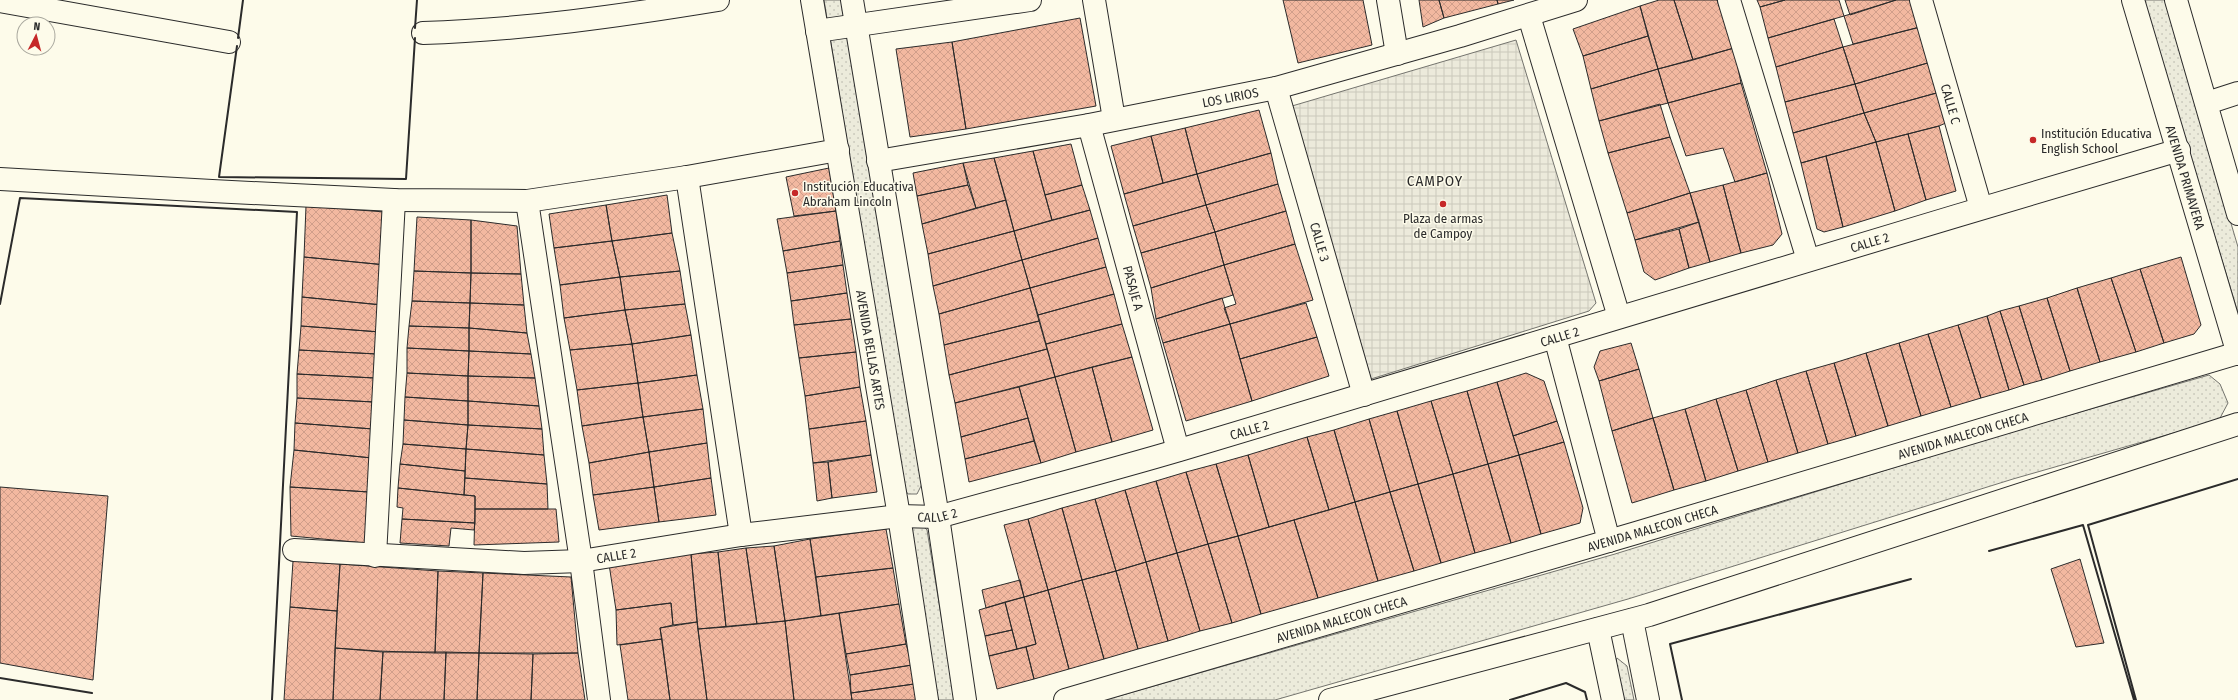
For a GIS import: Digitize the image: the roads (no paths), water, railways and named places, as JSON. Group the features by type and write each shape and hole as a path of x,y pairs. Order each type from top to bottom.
{"street":[{"path":"423,33 484,31 567,23 718,0"},
{"name":"AVENIDA BELLAS ARTES","path":"812,0 899,516 927,700"},
{"path":"852,0 938,517 965,700"},
{"path":"817,31 856,24 1030,0"},
{"path":"1094,0 1114,119"},
{"path":"1388,0 1397,54"},
{"name":"LOS LIRIOS","path":"878,162 1089,124 1276,88 1529,16 1576,0"},
{"path":"1730,0 1808,260"},
{"name":"CALLE C","path":"1921,0 1981,208"},
{"name":"AVENIDA PRIMAVERA","path":"2133,0 2179,150 2238,353"},
{"path":"2176,0 2238,214"},
{"path":"0,1 229,42"},
{"path":"1529,16 1619,318"},
{"name":"CALLE 3","path":"1276,88 1364,396"},
{"path":"2207,103 2238,92"},
{"name":"PASAJE A","path":"1089,124 1178,450"},
{"path":"0,179 212,192 394,200 527,200 687,176 838,150"},
{"name":"CALLE 2","path":"294,550 375,556 524,563 581,561 741,535 899,516 938,517 1364,396 1808,260 2179,150"},
{"path":"687,176 741,535"},
{"path":"375,556 394,200"},
{"path":"527,200 581,561 599,700"},
{"path":"1555,337 1609,541"},
{"name":"AVENIDA MALECON CHECA","path":"1065,700 1609,541 2238,353"},
{"path":"1330,700 1632,620 2238,424"},
{"path":"1632,620 1648,700"},
{"path":"1598,629 1613,700"}],"place":[{"name":"Institución Educativa English School","path":"2033,140"},
{"name":"Institución Educativa Abraham Lincoln","path":"795,193"},
{"name":"Plaza de armas de Campoy","path":"1443,204"}],"district":[{"name":"CAMPOY","path":"1435,181"}]}
